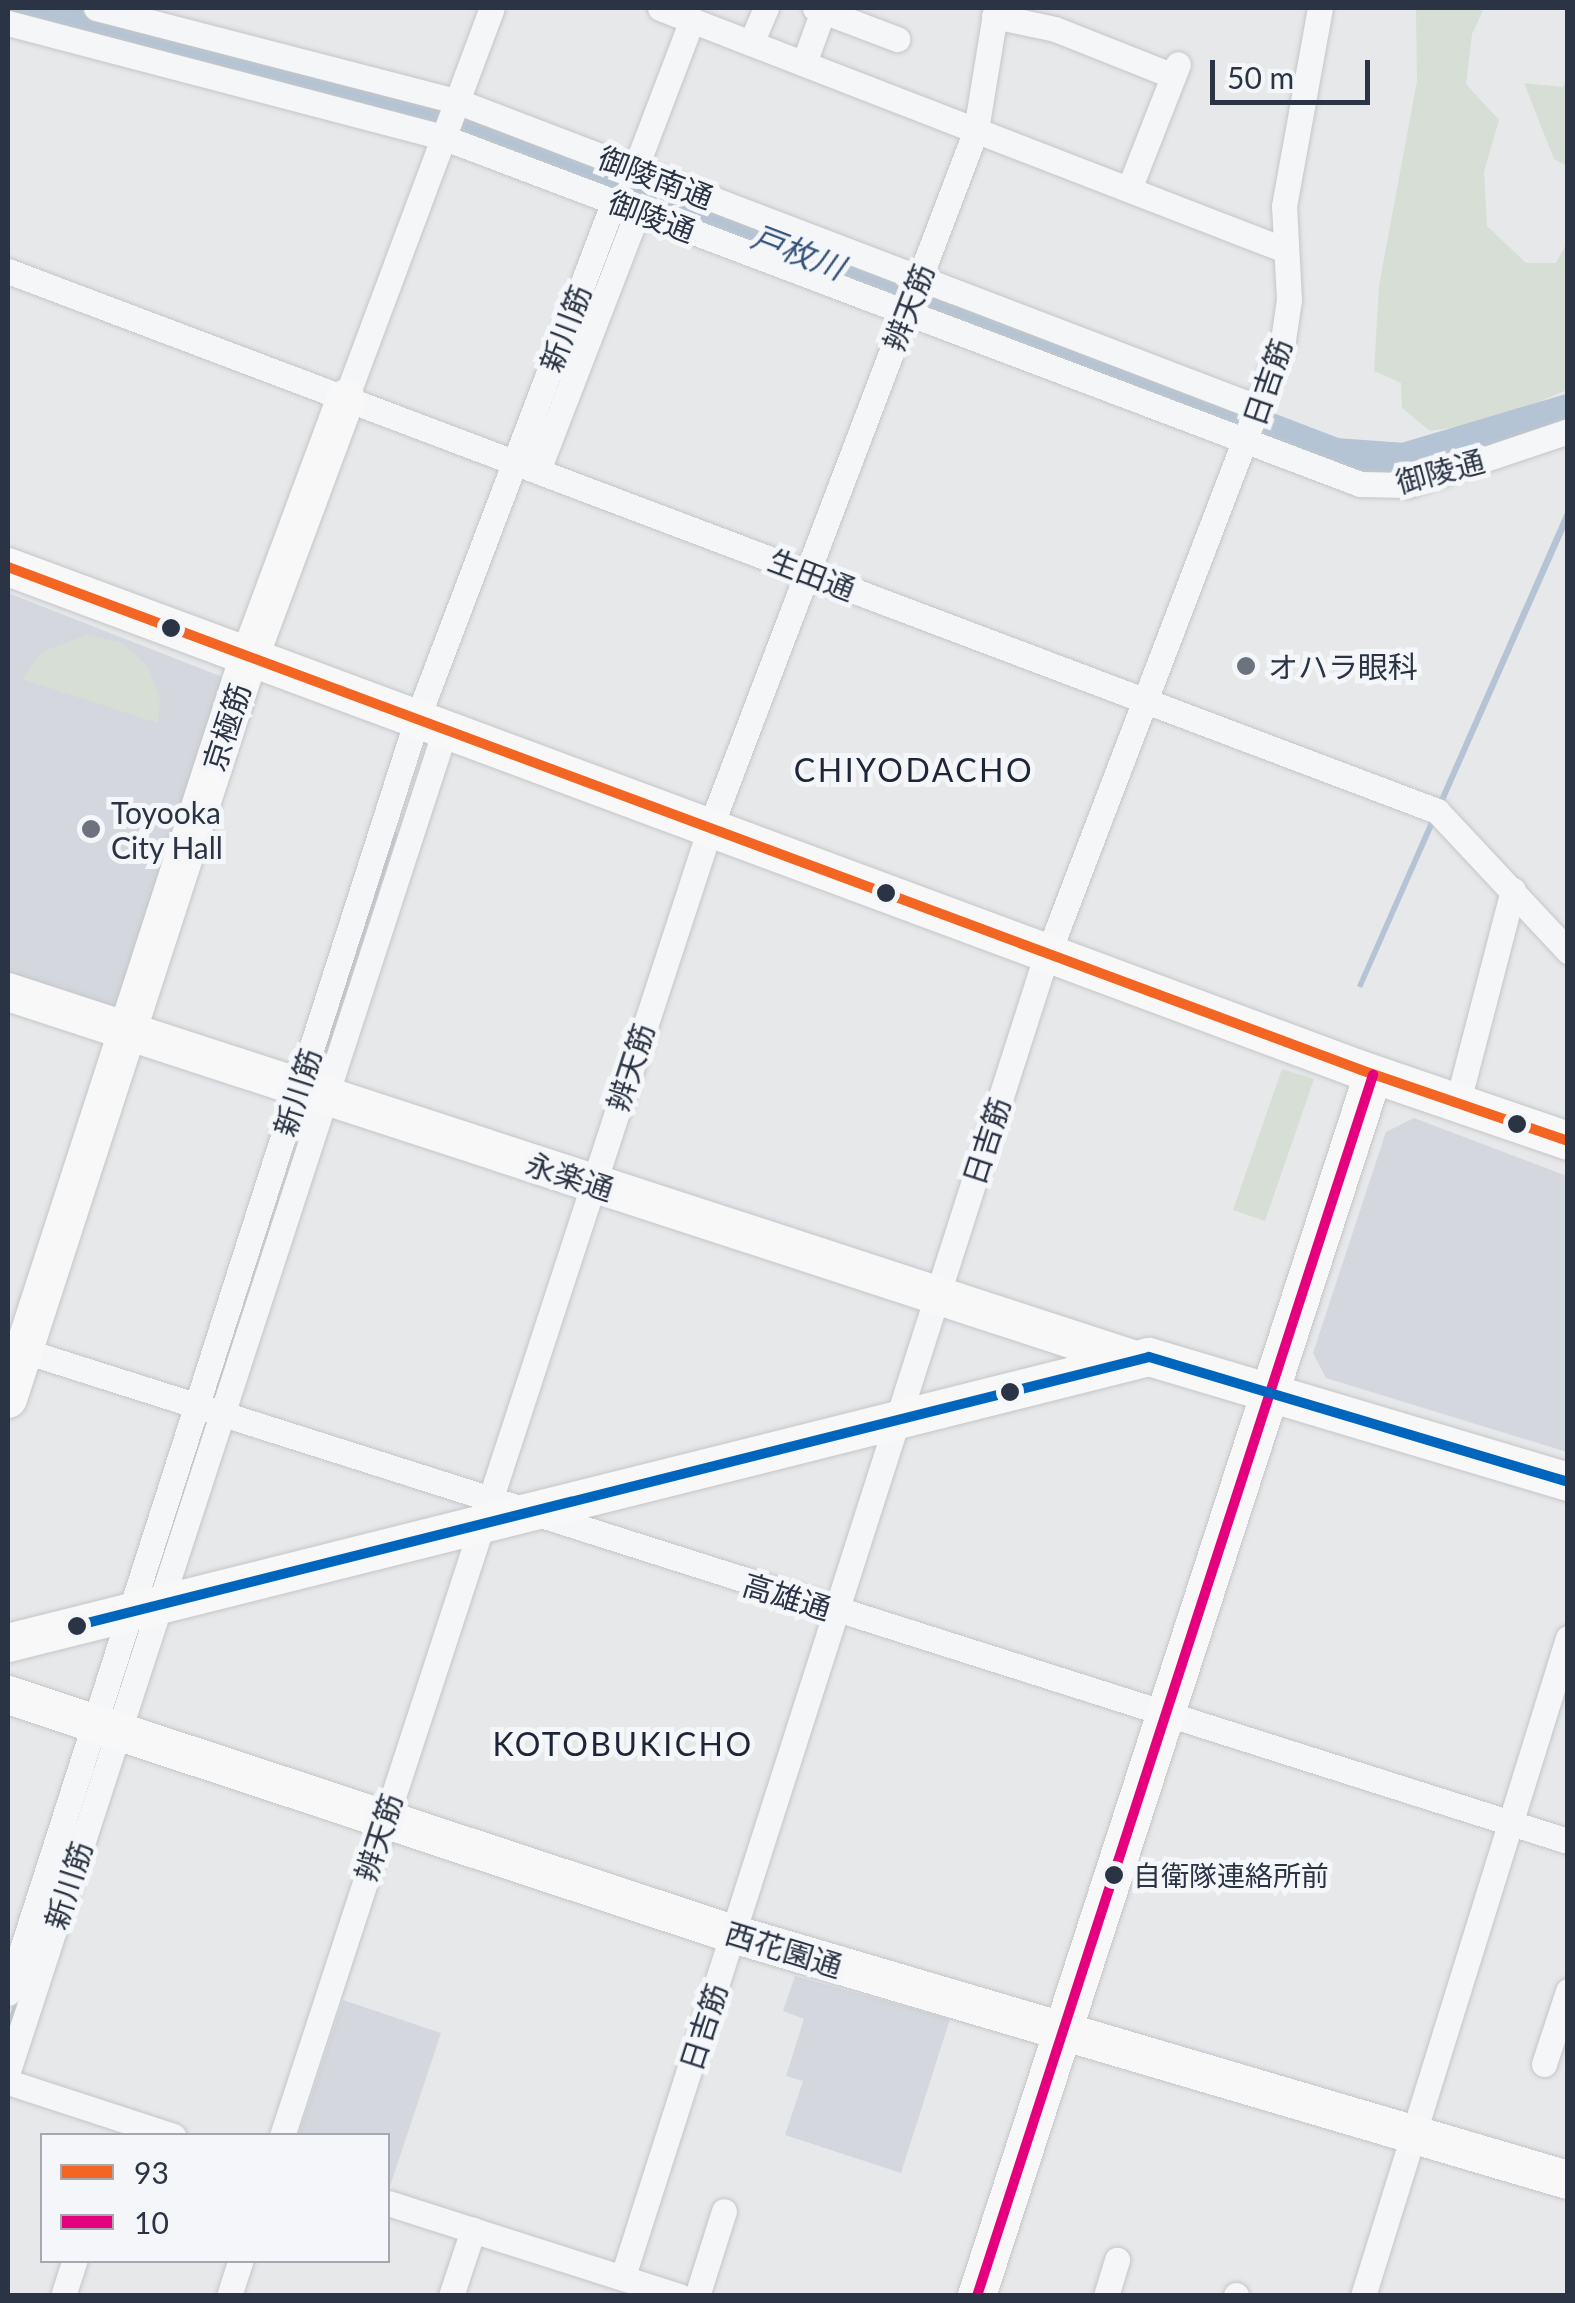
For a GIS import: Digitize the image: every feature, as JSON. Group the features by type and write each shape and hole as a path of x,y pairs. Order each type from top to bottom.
{"street":[{"name":"御陵南通","path":"96,8 452,120 635,169 913,295 1253,425"},
{"name":"京極筋","path":"8,1399 16,1348 127,1030 249,657 492,8"},
{"path":"660,8 1285,250"},
{"path":"752,43 766,8"},
{"path":"804,63 821,8 897,39"},
{"name":"日吉筋","path":"623,2276 1048,954 1253,425 1287,320 1284,206 1320,8"},
{"path":"995,12 1177,68 1129,190"},
{"name":"辨天筋","path":"283,2133 710,828 976,130 995,12"},
{"path":"635,169 692,20"},
{"name":"御陵通","path":"8,23 452,120 626,206 913,295 1253,425 1346,480 1396,487 1568,431"},
{"path":"538,470 626,206"},
{"name":"新川筋","path":"8,2071 106,1729 514,461 626,206"},
{"name":"生田通","path":"8,271 1437,811 1568,951"},
{"path":"8,567 1374,1075 1567,1139"},
{"path":"1457,1105 1513,890"},
{"name":"永楽通","path":"8,992 1132,1360"},
{"path":"977,2296 1374,1075"},
{"path":"16,1348 209,1409 484,1512"},
{"path":"8,1643 484,1512 524,1513 1132,1360 1174,1359 1568,1482"},
{"name":"高雄通","path":"524,1513 1568,1841"},
{"path":"1363,2296 1568,1638"},
{"name":"西花園通","path":"8,1695 733,1934 1568,2180"},
{"name":"新川筋","path":"8,1993 106,1729"},
{"path":"1544,2064 1568,1990"},
{"path":"8,2082 118,2127 155,2133"},
{"path":"390,2204 680,2296"},
{"path":"697,2296 724,2211"},
{"path":"452,2296 473,2230"},
{"path":"1106,2296 1117,2260"},
{"path":"64,2293 73,2263"},
{"path":"229,2296 240,2263"}],"shaded area":[{"path":"1416,8 1484,8 1472,34 1466,84 1499,120 1484,172 1487,226 1526,263 1556,263 1568,240 1567,390 1493,421 1430,431 1402,408 1401,383 1374,371 1379,286 1417,81"},
{"path":"1567,79 1567,166 1554,159 1524,83 1563,87"},
{"name":"Toyooka City Hall","path":"8,593 225,678 113,1016 8,981"},
{"path":"87,635 122,643 148,666 160,699 158,723 22,679 43,651"},
{"path":"1282,1069 1314,1079 1265,1221 1233,1210"},
{"path":"1414,1118 1567,1176 1567,1452 1326,1378 1313,1353 1386,1132"},
{"path":"795,1976 950,2019 901,2173 785,2135 803,2081 786,2076 804,2019 783,2011"},
{"path":"343,2000 441,2033 390,2186 390,2133 299,2133"}],"water":[{"path":"1567,508 1567,525 1362,988 1357,986"}],"waterway":[{"name":"戸枚川","path":"21,8 481,131 1335,457 1404,462 1568,413"},
{"path":"314,1081 394,835"},
{"path":"214,1391 224,1360"},
{"path":"8,2031 20,1993"}],"transit line":[{"name":"93","path":"8,567 1361,1070 1568,1141"},
{"name":"10","path":"977,2296 1373,1075"},
{"path":"71,1627 1149,1357 1568,1482"}],"place":[{"name":"オハラ眼科","path":"1246,666"},
{"name":"Toyooka City Hall","path":"91,829"},
{"name":"自衛隊連絡所前","path":"1114,1875"}],"district":[{"name":"CHIYODACHO","path":"914,770"},
{"name":"KOTOBUKICHO","path":"623,1744"}]}
